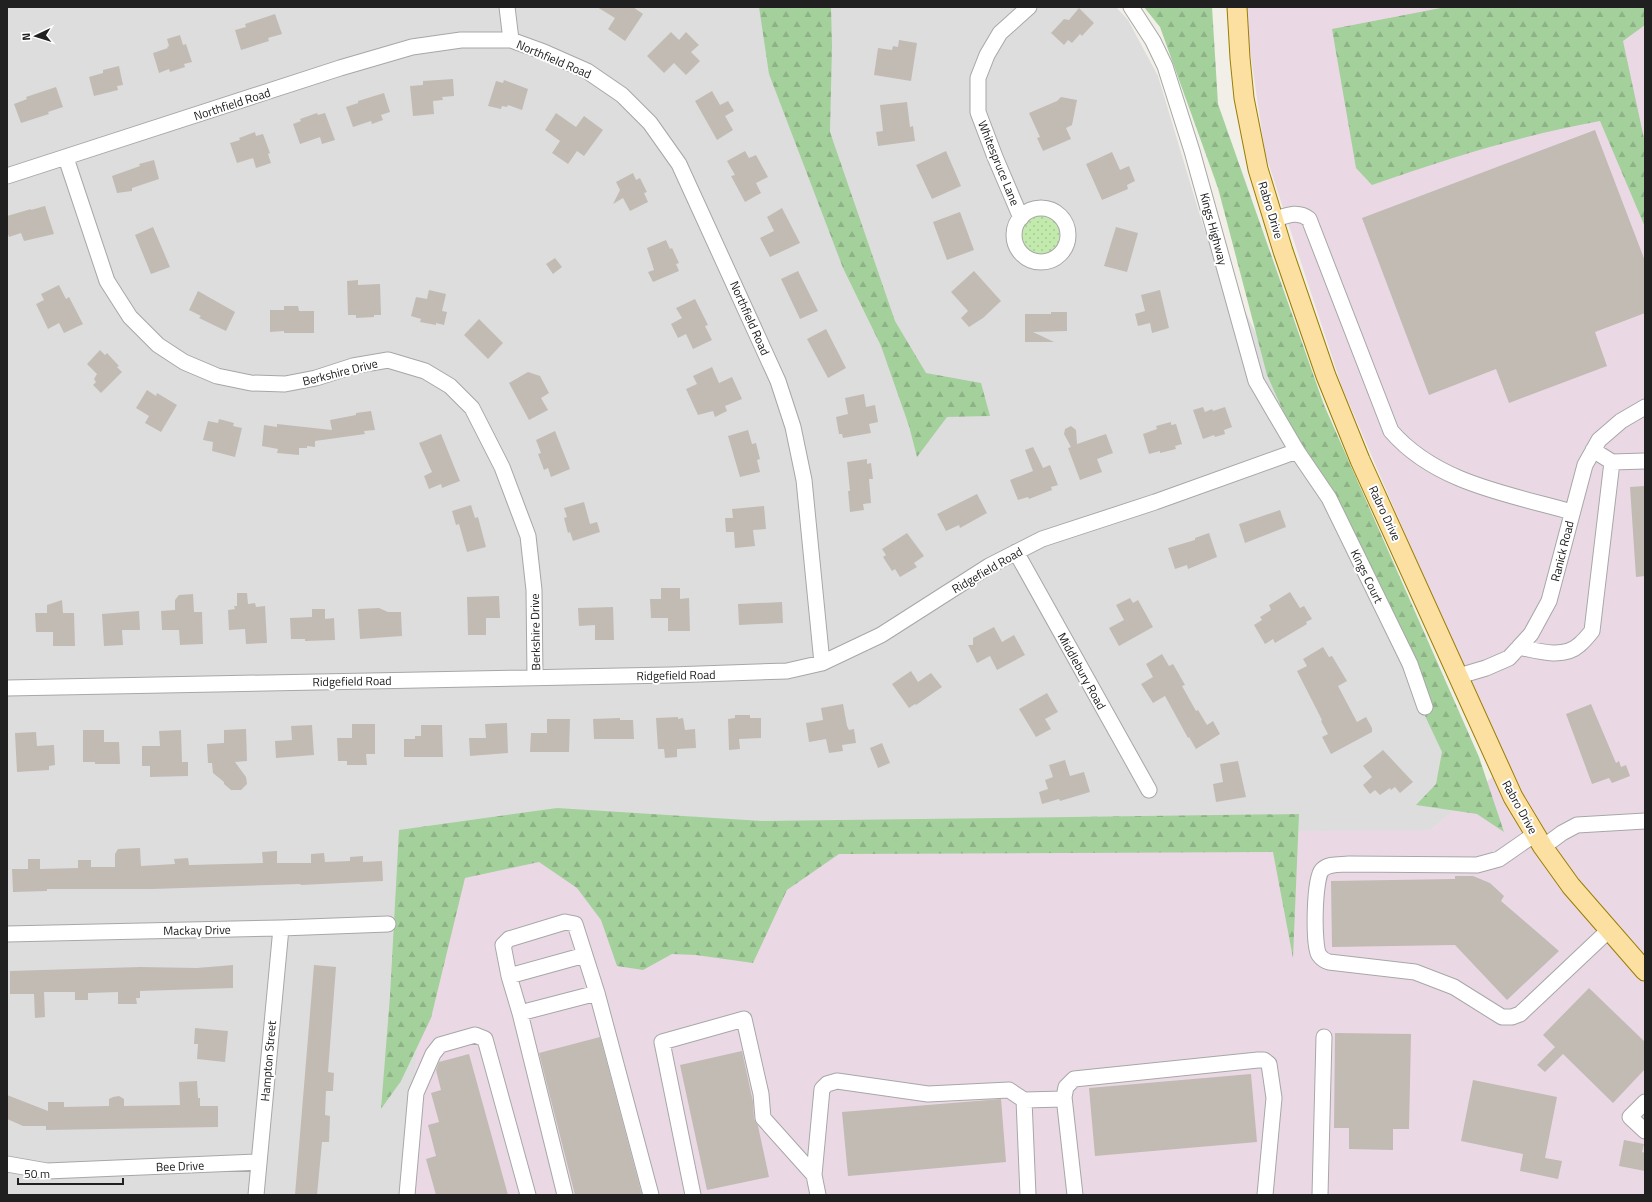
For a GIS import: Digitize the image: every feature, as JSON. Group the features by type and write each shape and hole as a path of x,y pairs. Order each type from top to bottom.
{"main road":[{"name":"Rabro Drive","path":"1237,7 1240,58 1247,113 1258,169 1273,220 1326,376 1360,460 1513,798 1539,841 1571,886 1645,972"}],"street":[{"path":"507,7 511,40"},
{"name":"Whitespruce Lane","path":"1021,218 978,112 978,78 987,55 1000,33 1029,7"},
{"name":"Kings Highway","path":"1131,7 1153,41 1166,66 1192,151 1256,381 1297,451"},
{"name":"Northfield Road","path":"7,176 340,68 412,47 461,40 511,40 544,52 587,71 622,95 650,123 679,164 778,381 793,427 804,480 822,663"},
{"name":"Berkshire Drive","path":"66,158 107,281 130,317 158,346 184,362 224,377 251,383 285,384 316,378 353,366 388,360 425,371 450,386 472,408 502,467 528,536 534,590 535,677"},
{"path":"1273,220 1293,214 1304,216 1309,219 1391,431 1403,445 1422,459 1446,473 1486,488 1572,512"},
{"name":"Ranick Road","path":"1458,676 1486,668 1509,658 1530,634 1549,601 1585,465 1599,440 1621,421 1645,407"},
{"path":"1593,450 1612,462 1645,462"},
{"name":"Ridgefield Road","path":"7,688 756,673 787,671 822,663 881,635 989,566 1042,539 1155,502 1297,451"},
{"name":"Kings Court","path":"1297,451 1329,498 1410,664 1426,706"},
{"path":"1519,647 1545,654 1563,652 1578,646 1592,631 1612,462"},
{"name":"Middlebury Road","path":"1016,552 1149,790"},
{"path":"1609,930 1520,1014 1512,1017 1502,1017 1454,987 1415,972 1329,962 1323,960 1319,954 1316,942 1317,883 1321,871 1329,865 1477,865 1498,859 1539,841 1562,833 1577,825 1645,821"},
{"path":"565,1195 520,1013 509,976 503,945 509,939 565,922 575,924 597,993 651,1195"},
{"name":"Mackay Drive","path":"7,934 388,924"},
{"name":"Hampton Street","path":"256,1195 281,928"},
{"path":"509,976 585,955"},
{"path":"520,1013 597,993"},
{"path":"693,1195 662,1042 744,1019 761,1094 763,1118 814,1175"},
{"path":"407,1195 416,1093 433,1054 440,1045 475,1036 485,1039 528,1195"},
{"path":"1320,1195 1324,1037"},
{"path":"1075,1195 1064,1099 1066,1087 1074,1079 1264,1060 1269,1064 1274,1098 1265,1195"},
{"path":"818,1195 814,1175 822,1089 827,1084 837,1082 928,1094 1009,1090 1024,1100 1064,1099"},
{"path":"1024,1100 1028,1195"},
{"path":"1645,1102 1630,1117 1645,1131"},
{"name":"Bee Drive","path":"7,1164 46,1171 259,1162"}],"shaded area":[{"path":"7,7 1116,7 1128,20 1158,76 1204,229 1482,787 1431,830 400,1195 7,1195"},
{"path":"1245,7 1645,7 1645,1195 400,1195 442,839 1431,830 1505,766 1342,387 1265,153 1245,16"}],"green space":[{"path":"759,7 831,7 832,46 830,132 895,321 926,373 981,383 990,416 947,417 917,457 909,426 881,346 843,268 769,74"},
{"path":"1144,7 1212,7 1218,104 1324,405 1479,757 1504,832 1477,814 1416,805 1436,784 1442,752 1267,375 1218,188 1160,27"},
{"path":"1446,7 1645,7 1645,25 1623,41 1645,143 1645,227 1600,121 1542,133 1484,148 1372,185 1356,168 1332,29"},
{"path":"1042,212 1055,216 1061,222 1065,235 1061,248 1055,254 1042,258 1029,254 1023,248 1019,235 1023,222 1029,216"},
{"path":"557,808 762,821 1299,814 1293,958 1273,852 839,854 787,890 753,963 696,955 672,954 643,970 617,966 601,920 577,888 539,862 465,878 431,1018 401,1081 381,1109 390,996 399,830"}],"building":[{"path":"597,7 633,7 643,14 625,41 608,29 615,18"},
{"path":"1079,8 1094,23 1082,36 1080,34 1072,43 1068,40 1064,45 1051,33 1064,19 1069,20"},
{"path":"275,14 282,34 268,38 269,41 241,50 235,30 246,27 245,24"},
{"path":"671,32 679,40 686,32 699,45 691,52 700,61 686,75 674,63 664,73 647,56"},
{"path":"180,35 183,45 186,44 192,62 184,64 185,67 170,72 169,69 159,73 153,53 168,48 167,47 169,46 167,39"},
{"path":"899,40 917,43 911,81 874,75 878,48 892,50 893,46 898,47"},
{"path":"119,66 123,85 117,86 118,90 94,96 89,77 103,73 103,70"},
{"path":"453,79 454,96 442,97 443,100 433,101 434,114 413,116 410,86 423,85 423,81"},
{"path":"504,80 528,89 522,110 508,105 507,107 502,106 501,109 488,106 496,81 503,83"},
{"path":"56,87 63,107 48,112 49,114 21,123 14,104 27,99 26,97"},
{"path":"712,91 720,105 728,101 734,111 725,116 733,130 717,140 695,101"},
{"path":"384,93 390,112 381,115 383,120 372,124 371,121 353,127 346,107 358,103 358,101"},
{"path":"1061,97 1077,100 1072,125 1066,128 1071,139 1043,151 1037,138 1040,137 1029,113 1057,101"},
{"path":"907,102 910,127 913,126 915,141 878,146 876,132 883,131 880,105"},
{"path":"317,113 318,115 325,113 335,140 322,144 320,137 300,144 293,124 301,121 300,119"},
{"path":"556,113 576,127 584,116 603,130 584,156 577,151 568,164 552,153 560,141 545,130"},
{"path":"1595,130 1645,261 1645,313 1595,332 1607,366 1509,403 1496,369 1429,395 1362,218"},
{"path":"255,132 256,136 263,134 270,153 268,154 271,163 256,168 253,158 237,163 230,143 240,140 239,138"},
{"path":"745,151 749,158 756,155 768,177 756,183 761,193 745,202 731,176 735,175 727,161"},
{"path":"946,151 961,186 932,199 916,165"},
{"path":"1112,152 1120,170 1129,166 1135,181 1127,185 1128,189 1102,200 1086,164"},
{"path":"154,160 159,179 132,188 132,191 117,193 112,176 140,166 139,164"},
{"path":"633,173 636,180 640,178 647,192 644,193 648,202 630,211 623,198 613,204 620,190 616,182"},
{"path":"45,206 54,234 24,241 21,233 9,237 7,231 7,216"},
{"path":"782,208 800,243 770,257 760,238 774,231 767,217"},
{"path":"960,212 974,250 947,260 933,222"},
{"path":"153,227 170,267 151,274 135,235"},
{"path":"1116,227 1138,233 1127,272 1104,266"},
{"path":"666,240 670,249 672,248 679,263 676,264 679,271 653,282 648,272 654,270 647,248"},
{"path":"555,258 562,267 553,274 546,264"},
{"path":"798,271 818,311 800,319 781,279"},
{"path":"974,271 1001,301 983,318 969,327 961,318 968,311 951,292"},
{"path":"358,280 358,285 380,284 381,315 356,318 356,315 348,315 347,281"},
{"path":"59,285 66,299 69,297 83,324 64,333 59,323 48,329 36,304 44,300 41,294"},
{"path":"429,290 446,294 442,311 447,312 444,325 420,322 421,319 411,316 416,297 427,299"},
{"path":"1160,290 1169,328 1152,333 1150,323 1138,326 1135,314 1145,311 1141,295"},
{"path":"198,291 235,312 226,331 199,318 201,316 189,310"},
{"path":"695,299 708,325 705,326 712,340 693,349 686,334 678,338 671,324 682,318 676,308"},
{"path":"284,306 298,306 299,311 314,311 314,333 284,333 284,331 270,332 270,310 284,310"},
{"path":"1051,312 1067,312 1067,331 1033,332 1054,342 1025,342 1025,314 1051,314"},
{"path":"479,319 503,343 488,359 464,335"},
{"path":"826,329 846,368 828,378 807,339"},
{"path":"100,350 105,355 107,353 119,366 117,367 122,372 101,393 93,385 96,382 94,379 97,374 87,364"},
{"path":"712,367 719,383 732,377 742,399 725,406 727,411 715,417 713,411 698,415 686,389 697,384 693,376"},
{"path":"528,372 540,376 549,393 541,398 548,410 529,420 509,383"},
{"path":"147,390 156,396 157,393 177,405 161,432 145,423 149,416 136,408"},
{"path":"864,394 866,407 875,405 878,422 869,424 871,433 843,438 842,434 839,434 836,417 848,414 845,398"},
{"path":"1203,407 1205,412 1212,409 1213,411 1225,407 1232,427 1224,430 1225,434 1215,437 1214,435 1203,439 1193,410"},
{"path":"371,411 375,430 364,431 365,434 315,441 315,447 307,446 307,448 299,448 299,455 277,453 278,449 262,446 264,425 277,427 277,424 332,430 330,420 356,415 356,413"},
{"path":"219,419 234,423 233,426 242,428 235,457 212,451 213,442 203,440 208,421 218,423"},
{"path":"1171,422 1171,425 1176,424 1182,444 1175,446 1176,449 1149,454 1143,434 1157,429 1156,426"},
{"path":"1071,426 1076,430 1077,444 1106,434 1113,453 1097,459 1102,472 1080,480 1068,448 1071,447 1064,434 1065,429"},
{"path":"748,430 752,444 756,443 760,459 757,460 760,472 740,477 728,436"},
{"path":"555,431 570,469 551,477 548,468 544,470 538,454 541,453 536,440"},
{"path":"441,434 460,481 442,488 441,484 429,489 424,476 432,472 419,443"},
{"path":"1033,447 1043,468 1050,465 1058,485 1051,487 1052,490 1029,499 1028,497 1018,500 1010,480 1033,471 1025,450"},
{"path":"867,459 867,464 871,463 873,479 869,479 871,503 863,504 864,510 850,512 848,491 850,491 847,462"},
{"path":"1645,486 1645,576 1636,577 1630,487"},
{"path":"977,494 987,513 960,528 959,525 946,531 937,514"},
{"path":"584,502 590,524 597,522 600,532 573,541 570,532 568,533 564,518 567,517 564,508"},
{"path":"471,505 475,518 478,517 486,547 467,552 459,524 456,525 452,511"},
{"path":"764,506 766,529 753,530 755,546 735,548 734,532 726,532 725,518 733,518 732,509"},
{"path":"1280,510 1286,527 1245,543 1239,524"},
{"path":"907,533 924,556 914,563 917,567 900,577 895,569 892,571 883,557 886,555 882,549"},
{"path":"1209,533 1217,557 1188,569 1187,565 1175,569 1168,548 1195,540 1195,538"},
{"path":"661,588 680,588 680,599 689,598 690,631 668,631 668,618 651,618 650,599 661,599"},
{"path":"1290,592 1300,608 1304,606 1312,619 1306,622 1307,624 1275,643 1273,639 1265,644 1254,625 1262,620 1260,617 1271,610 1269,605"},
{"path":"237,593 247,593 248,604 255,603 256,607 265,606 267,643 246,644 245,629 229,630 228,610 235,609 234,606 237,606"},
{"path":"193,594 194,612 202,612 203,644 180,645 179,630 162,630 161,611 175,610 175,600 179,595"},
{"path":"499,596 500,618 486,618 486,635 468,635 467,597"},
{"path":"1130,598 1133,603 1138,600 1153,627 1119,646 1109,628 1124,620 1116,605"},
{"path":"62,600 63,613 74,613 75,646 53,646 53,632 36,632 35,613 47,613 47,605"},
{"path":"782,602 783,623 739,625 738,604"},
{"path":"613,607 614,640 595,640 595,625 579,626 578,608"},
{"path":"379,608 388,612 401,612 402,636 360,639 358,609"},
{"path":"312,609 325,609 325,619 334,618 335,640 305,641 305,639 291,639 290,618 312,617"},
{"path":"139,611 140,630 122,630 123,645 104,646 102,614"},
{"path":"994,627 1002,642 1014,635 1025,655 997,670 990,656 977,663 968,645 973,645 973,638"},
{"path":"1323,647 1329,657 1332,656 1347,681 1338,686 1357,722 1366,717 1372,728 1372,732 1331,754 1322,737 1328,734 1297,671 1307,666 1303,659"},
{"path":"1162,654 1169,666 1173,664 1185,685 1182,686 1196,711 1198,710 1207,725 1213,721 1220,734 1196,749 1189,737 1188,738 1165,696 1153,703 1141,684 1153,677 1146,664"},
{"path":"911,671 918,682 931,673 942,687 916,705 915,704 909,708 892,684"},
{"path":"1047,693 1058,712 1045,719 1051,729 1036,737 1019,709"},
{"path":"843,704 847,726 849,730 854,729 856,743 842,745 843,751 829,753 826,739 809,742 806,723 823,720 821,708"},
{"path":"1591,704 1616,763 1619,761 1621,767 1626,765 1630,776 1612,783 1609,778 1592,784 1566,714"},
{"path":"735,715 750,715 750,718 761,718 761,738 739,739 740,749 729,750 728,719 735,718"},
{"path":"678,717 678,719 683,718 685,730 695,729 696,748 677,749 677,757 665,758 664,749 658,749 656,718"},
{"path":"620,718 620,720 633,720 634,739 594,739 593,719"},
{"path":"547,719 570,719 569,752 530,752 531,733 547,733"},
{"path":"507,723 508,753 470,756 469,738 486,738 485,724"},
{"path":"352,724 375,724 375,754 366,754 367,765 347,765 347,761 338,761 337,738 352,738"},
{"path":"312,725 314,755 276,758 275,741 292,740 291,726"},
{"path":"421,725 442,725 443,757 404,757 404,739 415,739 415,736 421,736"},
{"path":"246,729 247,761 235,762 246,777 247,784 241,790 231,790 213,773 212,763 208,763 207,744 224,743 224,730"},
{"path":"83,730 104,730 104,742 119,742 120,764 95,764 95,762 83,762"},
{"path":"181,730 182,762 188,762 188,776 150,777 150,766 142,766 142,746 160,746 159,731"},
{"path":"36,732 37,746 54,745 55,765 49,766 49,770 17,772 15,733"},
{"path":"882,743 890,763 878,768 870,748"},
{"path":"1383,750 1413,782 1400,793 1395,787 1391,790 1390,788 1380,795 1375,790 1370,794 1363,785 1372,777 1363,766"},
{"path":"1065,760 1070,776 1084,772 1090,792 1060,801 1059,799 1042,804 1039,792 1048,789 1045,780 1053,777 1049,765"},
{"path":"1238,761 1246,797 1216,802 1213,784 1223,782 1220,764"},
{"path":"140,848 141,866 175,864 174,859 188,858 189,865 263,863 262,852 277,851 277,863 311,863 311,854 324,853 325,862 350,861 350,857 363,856 363,862 382,861 383,881 152,889 47,889 47,891 13,892 12,869 28,869 28,859 40,859 40,869 78,868 78,860 91,860 91,867 115,867 115,854 118,849"},
{"path":"1455,876 1473,876 1490,883 1504,896 1501,901 1559,951 1507,1000 1455,945 1332,947 1331,881 1455,879"},
{"path":"233,965 233,988 140,991 140,998 136,998 137,1004 118,1004 118,992 88,993 88,1000 75,1000 75,992 44,992 45,1017 35,1018 34,994 10,994 10,971 140,967 197,968"},
{"path":"314,965 336,967 328,1072 334,1073 333,1091 326,1091 325,1115 330,1116 329,1142 322,1142 317,1195 295,1195"},
{"path":"1589,988 1645,1042 1645,1069 1613,1103 1563,1054 1545,1072 1537,1065 1555,1047 1543,1035"},
{"path":"195,1028 228,1031 225,1062 197,1059 198,1044 194,1044"},
{"path":"1335,1033 1411,1034 1409,1129 1393,1129 1393,1150 1349,1149 1349,1128 1334,1128"},
{"path":"600,1037 642,1195 575,1195 539,1053"},
{"path":"742,1051 753,1102 754,1119 758,1126 769,1177 707,1190 680,1065"},
{"path":"469,1054 508,1195 436,1195 426,1159 436,1156 428,1125 439,1122 431,1093 441,1090 436,1070 439,1062"},
{"path":"1251,1074 1257,1142 1095,1156 1089,1088"},
{"path":"1473,1080 1557,1097 1545,1158 1562,1161 1558,1179 1520,1171 1523,1154 1461,1141"},
{"path":"197,1081 200,1106 218,1106 218,1127 46,1130 46,1126 23,1126 7,1119 7,1095 48,1111 48,1102 64,1102 64,1107 109,1106 109,1099 119,1096 124,1099 124,1106 180,1105 179,1082"},
{"path":"1001,1099 1006,1162 848,1176 842,1112"},
{"path":"1624,1140 1644,1144 1642,1152 1645,1153 1645,1171 1619,1166"}]}
